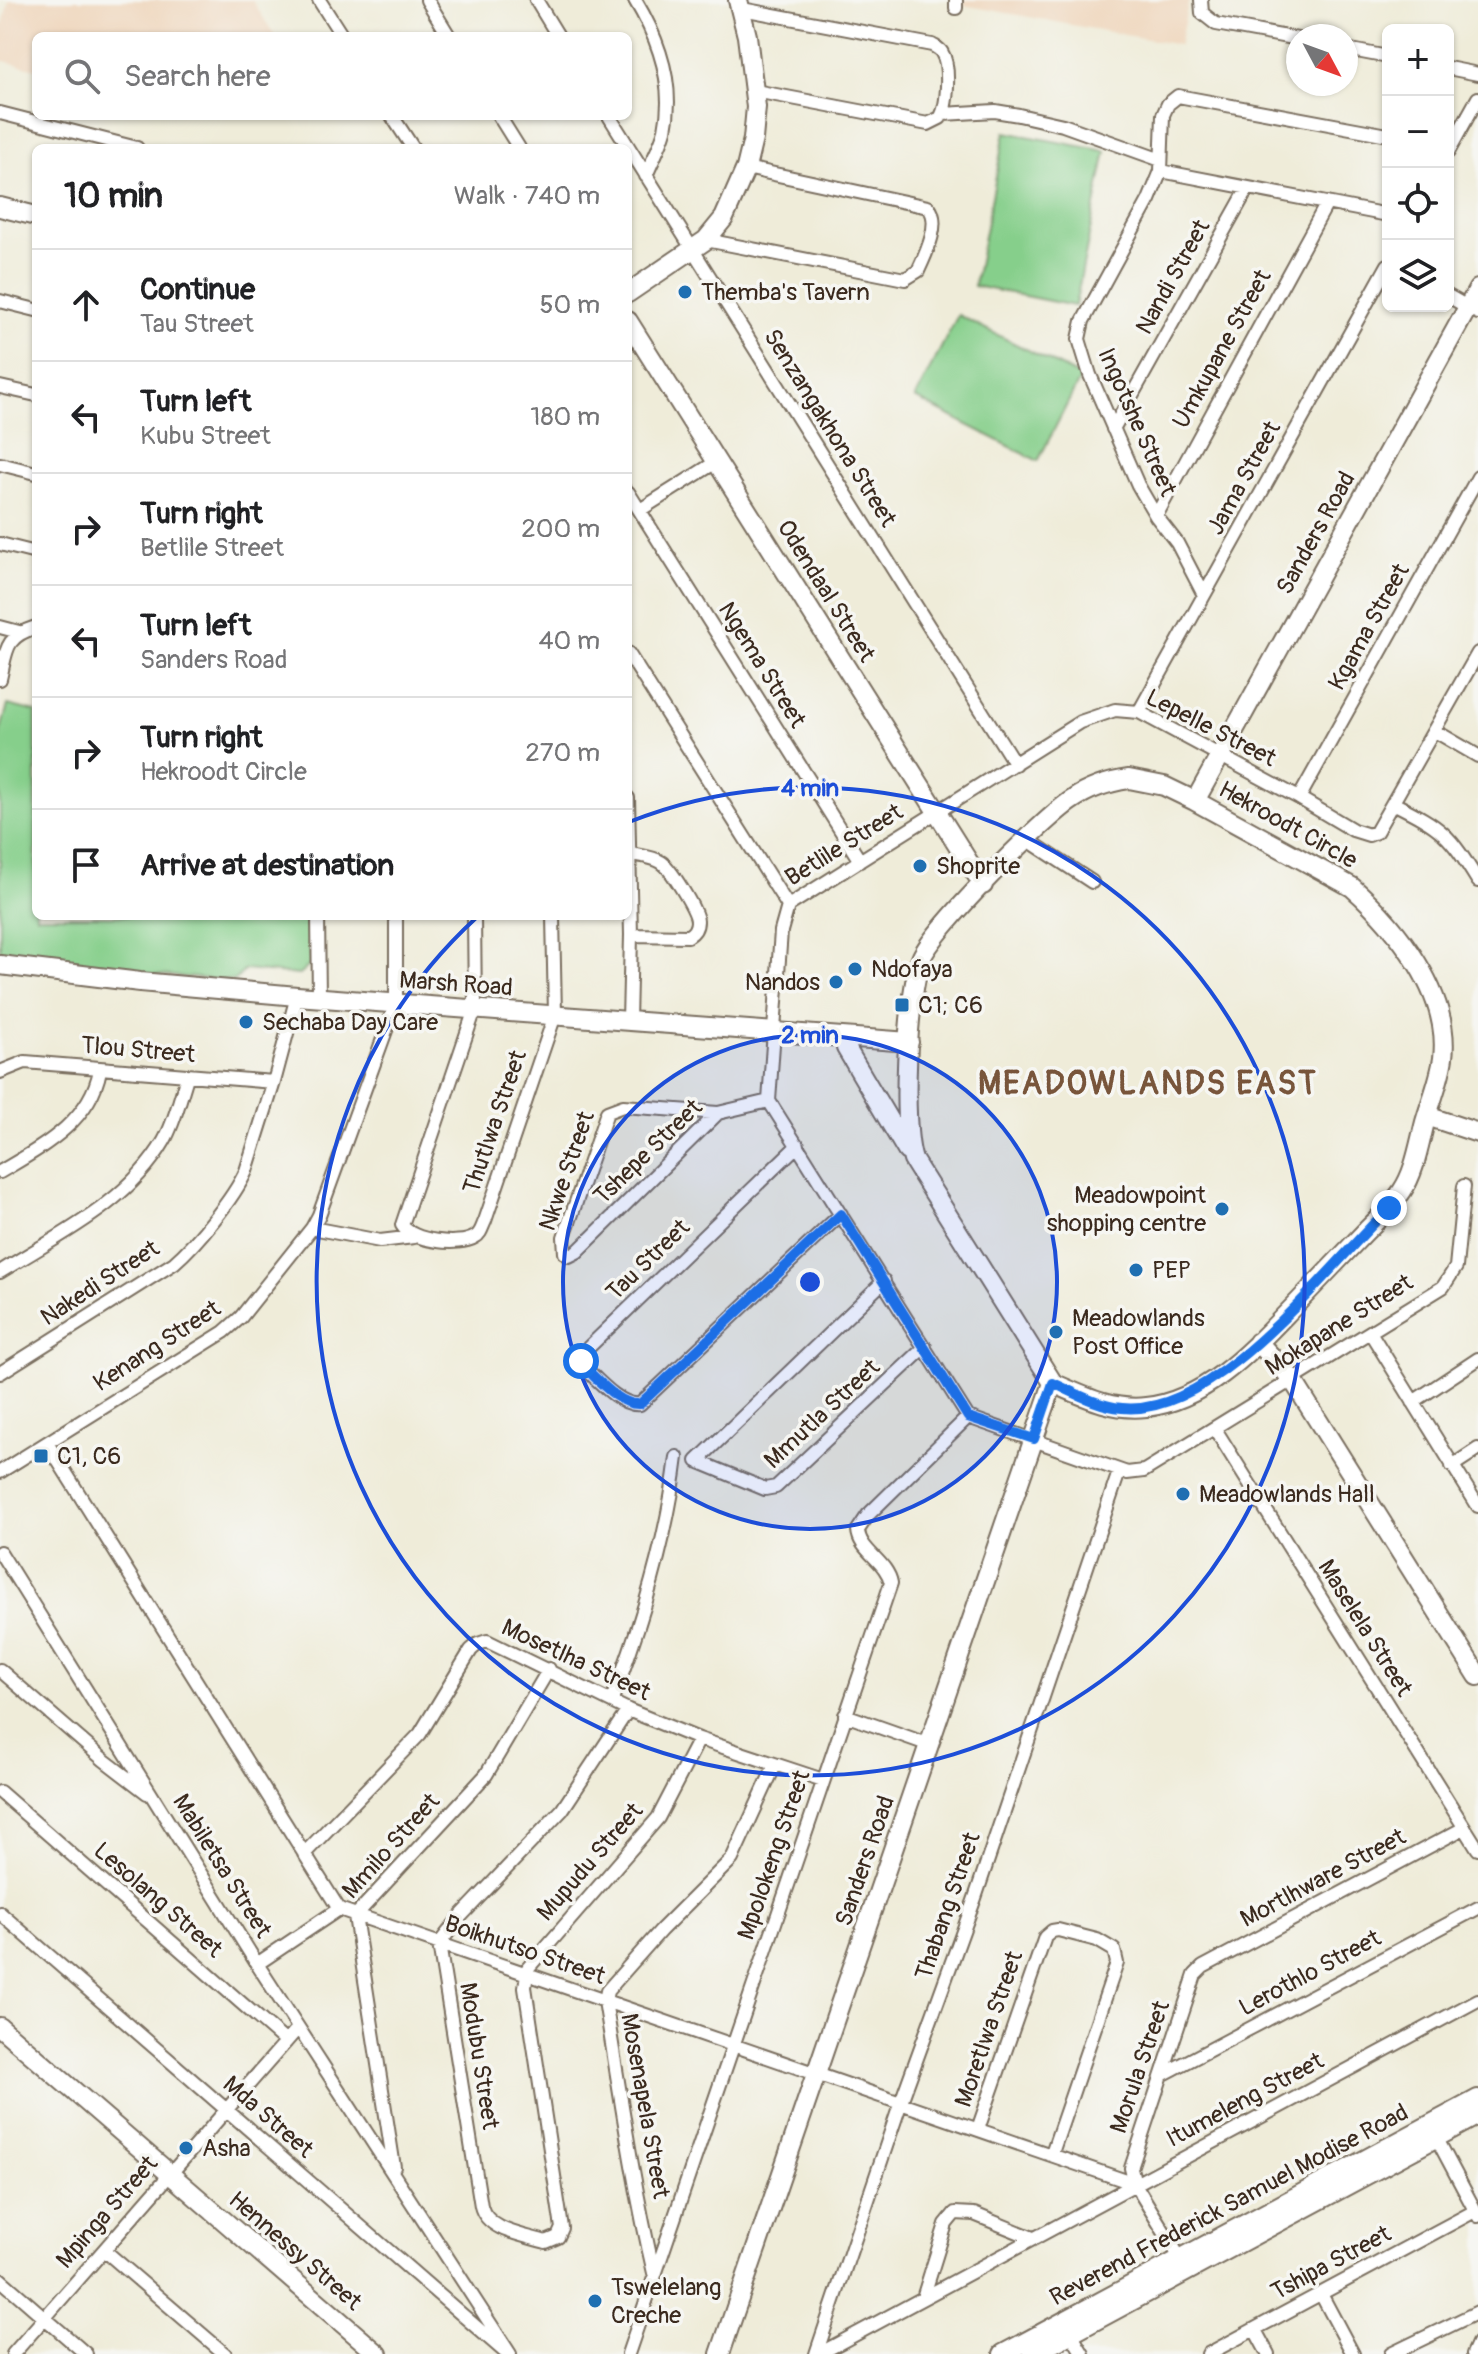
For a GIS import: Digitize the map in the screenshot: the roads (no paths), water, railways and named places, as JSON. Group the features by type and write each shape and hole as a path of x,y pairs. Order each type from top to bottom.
{"street":[{"path":"319,0 339,32"},
{"path":"427,0 447,32"},
{"path":"536,0 556,32"},
{"path":"635,0 661,48 666,82 665,129 646,176"},
{"path":"1201,0 1202,13 1216,24 1286,37"},
{"path":"632,290 700,246 724,218 746,168 755,122 755,91 740,5 932,45 943,54 946,74 943,114 934,123 928,124 755,91"},
{"path":"1358,51 1382,56"},
{"path":"1454,69 1478,74"},
{"name":"Ingotshe Street","path":"1204,595 1177,543 1138,485 1079,348 1080,330 1136,226 1161,165 1163,115 1172,99 1187,97 1382,134"},
{"path":"1454,139 1478,98"},
{"path":"943,114 995,111 1019,115 1077,130 1161,165 1248,188 1382,214"},
{"path":"0,113 121,144"},
{"path":"395,120 410,144"},
{"path":"502,120 516,144"},
{"name":"Senzangakhona Street","path":"611,120 626,144"},
{"name":"Senzangakhona Street","path":"632,153 700,246 1015,764"},
{"path":"700,246 905,279 918,271 935,220 932,210 922,204 746,168"},
{"name":"Nandi Street","path":"1113,429 1248,188"},
{"name":"Umkupane Street","path":"1156,516 1327,203"},
{"path":"0,207 32,215"},
{"name":"Jama Street","path":"1139,712 1382,276"},
{"name":"Sanders Road","path":"1195,801 1473,310 1478,289"},
{"path":"1454,299 1473,310"},
{"path":"0,301 32,309"},
{"name":"Odendaal Street","path":"632,327 983,885"},
{"path":"0,387 32,394"},
{"path":"640,510 716,462"},
{"path":"0,464 32,472"},
{"name":"Kgama Street","path":"1299,798 1478,477"},
{"name":"Ngema Street","path":"632,498 860,861"},
{"path":"0,544 32,552"},
{"path":"0,627 19,632 32,628"},
{"path":"0,679 9,644 19,632"},
{"path":"1478,653 1393,803 1442,830 1478,881"},
{"path":"632,659 788,906"},
{"name":"Lepelle Street","path":"937,813 1090,718 1115,710 1139,712 1361,833 1369,835 1376,832 1393,803"},
{"path":"1435,731 1478,756"},
{"name":"Hekroodt Circle","path":"1129,779 1155,783 1195,801 1352,887 1369,903 1416,959 1429,982 1443,1044 1439,1074 1409,1179 1400,1194 1258,1342 1210,1382 1171,1401 1148,1407 1122,1408 1105,1404 1053,1383 913,1160 907,1129 909,1042 915,982 921,958 929,944 1028,840 1071,800 1086,791 1116,781 1129,779"},
{"name":"Betlile Street","path":"769,1101 781,931 788,906 937,813"},
{"path":"1028,840 1092,882"},
{"path":"631,935 688,936 694,931 697,921 666,865 632,854"},
{"path":"318,920 319,996"},
{"path":"396,920 396,1003"},
{"path":"417,1237 407,1233 402,1225 475,1009 474,920"},
{"name":"Thutlwa Street","path":"417,1237 456,1241 472,1239 479,1234 485,1221 555,1015 553,920"},
{"path":"629,1021 631,920"},
{"name":"Marsh Road","path":"0,965 297,996 909,1042"},
{"name":"Nakedi Street","path":"0,1373 184,1255 244,1176 297,996"},
{"name":"Kenang Street","path":"0,1472 236,1322 312,1228 396,1003"},
{"path":"820,1036 865,1079"},
{"path":"846,1038 846,1048 913,1160"},
{"name":"Tlou Street","path":"0,1072 25,1062 274,1082"},
{"path":"0,1172 43,1146 75,1119 94,1094 100,1070"},
{"path":"0,1272 103,1208 127,1188 166,1139 187,1077"},
{"path":"769,1101 968,1417 1119,1472"},
{"name":"Tshepe Street","path":"569,1256 577,1252 718,1113 769,1101"},
{"name":"Nkwe Street","path":"569,1256 563,1250 564,1237 607,1112 623,1106 718,1113"},
{"path":"1427,1116 1478,1133"},
{"name":"Tau Street","path":"798,1145 583,1356 582,1365 622,1400 633,1405 640,1404 841,1214"},
{"name":"Mokapane Street","path":"1119,1472 1136,1474 1144,1471 1443,1287 1452,1276 1459,1249 1464,1186"},
{"path":"312,1228 380,1241 417,1237"},
{"path":"612,1700 653,1575 673,1490 687,1460 884,1281"},
{"path":"1370,1332 1478,1506"},
{"path":"1258,1342 1292,1379 1478,1676"},
{"name":"Mmutla Street","path":"687,1460 765,1489 773,1489 783,1483 925,1347"},
{"path":"1413,1402 1478,1359"},
{"name":"Sanders Road","path":"720,2354 1053,1383"},
{"name":"Mpolokeng Street","path":"628,2354 891,1583 885,1567 860,1541 858,1530 868,1515 968,1417"},
{"name":"Maselela Street","path":"1215,1429 1478,1849"},
{"path":"47,1443 339,1909 257,1964"},
{"path":"1452,1466 1478,1449"},
{"name":"Thabang Street","path":"817,2354 1119,1472"},
{"name":"Mabiletsa Street","path":"0,1552 257,1964 395,2173 508,2354"},
{"name":"Mosetlha Street","path":"304,1854 420,1734 474,1647 482,1642 492,1642 628,1710 699,1739 823,1780"},
{"name":"Mmilo Street","path":"395,2173 355,1916 486,1775 549,1669"},
{"path":"0,1670 104,1760 153,1797"},
{"path":"439,1944 461,1916 562,1810 628,1710"},
{"path":"845,1715 930,1745"},
{"name":"Mupudu Street","path":"526,1974 534,1959 658,1818 699,1739"},
{"name":"Mosenapela Street","path":"654,2273 605,2001 608,1987 732,1859 775,1765"},
{"name":"Lesolang Street","path":"0,1792 286,2042"},
{"name":"Mortlhware Street","path":"1203,1967 1464,1828"},
{"name":"Lerothlo Street","path":"1162,2075 1478,1908"},
{"name":"Boikhutso Street","path":"339,1909 1135,2184"},
{"name":"Mda Street","path":"0,1913 508,2354"},
{"name":"Moretlwa Street","path":"978,2129 1045,1937 1058,1930 1097,1940 1114,1950 1117,1963 1052,2153"},
{"name":"Modubu Street","path":"439,1944 482,2212 495,2225 546,2242 558,2237 562,2228 525,1987 526,1974"},
{"name":"Morula Street","path":"1135,2184 1132,2162 1193,1978 1203,1967"},
{"name":"Itumeleng Street","path":"817,2354 1478,2000"},
{"name":"Hennessy Street","path":"0,2027 378,2354"},
{"name":"Mpinga Street","path":"13,2354 298,2028"},
{"name":"Reverend Frederick Samuel Modise Road","path":"1003,2354 1478,2099"},
{"name":"Reverend Frederick Samuel Modise Road","path":"1033,2354 1478,2115"},
{"path":"1436,2137 1477,2214"},
{"path":"1135,2184 1180,2258"},
{"path":"923,2298 946,2224 955,2213 974,2214 1033,2238"},
{"name":"Tshipa Street","path":"1208,2354 1477,2214"},
{"path":"104,2250 225,2354"},
{"path":"0,2279 86,2354"},
{"path":"1321,2294 1353,2354"},
{"path":"1391,2354 1478,2312"},
{"path":"1255,2330 1268,2354"},
{"path":"1071,2334 1083,2354"},
{"path":"1473,2354 1478,2343"}],"place":[{"name":"Themba's Tavern","path":"685,292"},
{"name":"Shoprite","path":"920,866"},
{"name":"Ndofaya","path":"855,969"},
{"name":"Nandos","path":"836,982"},
{"name":"C1; C6","path":"902,1005"},
{"name":"Sechaba Day Care","path":"246,1022"},
{"name":"Meadowpoint shopping centre","path":"1222,1209"},
{"name":"PEP","path":"1136,1270"},
{"name":"Meadowlands Post Office","path":"1056,1332"},
{"name":"C1, C6","path":"41,1456"},
{"name":"Meadowlands Hall","path":"1183,1494"},
{"name":"Asha","path":"186,2148"},
{"name":"Tswelelang Creche","path":"595,2301"}],"district":[{"name":"MEADOWLANDS EAST","path":"1148,1084"}]}
